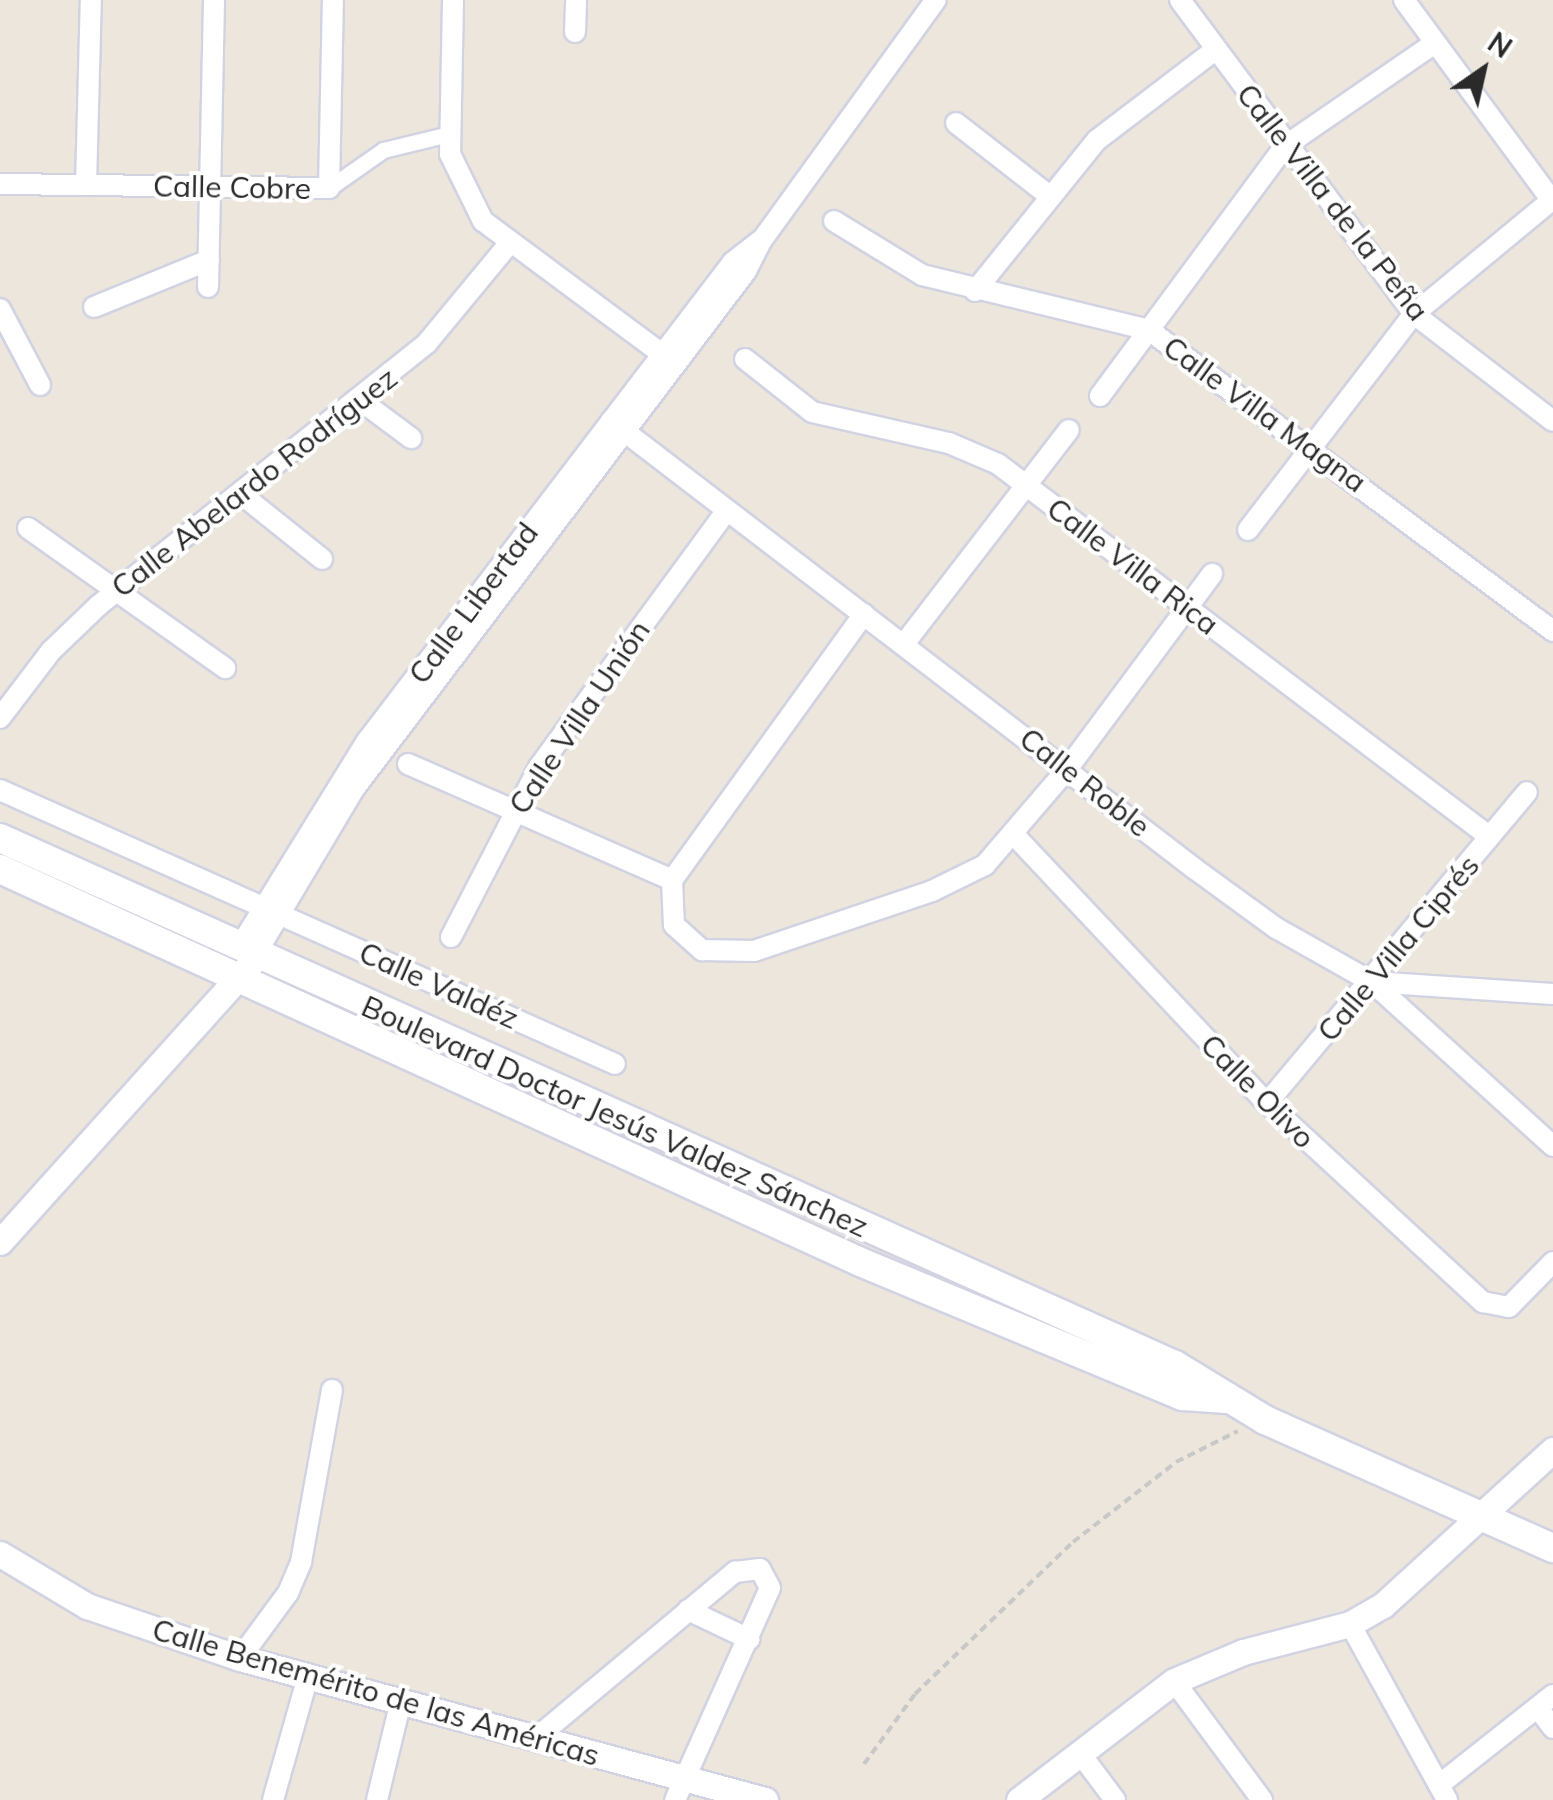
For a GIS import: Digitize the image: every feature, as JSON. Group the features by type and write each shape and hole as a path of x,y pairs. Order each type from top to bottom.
{"main road":[{"name":"Boulevard Doctor Jesús Valdez Sánchez","path":"0,838 236,968 710,1194 1183,1396 1226,1399"},
{"name":"Boulevard Doctor Jesús Valdez Sánchez","path":"0,869 721,1165 1175,1364 1265,1420 1553,1548"},
{"path":"710,1194 721,1165"}],"street":[{"path":"86,184 90,0"},
{"path":"208,287 214,0"},
{"path":"329,188 333,0"},
{"path":"453,0 450,144 483,221 508,245 662,354"},
{"path":"575,32 576,0"},
{"name":"Calle Libertad","path":"0,1242 236,968 324,821 618,427 746,271 762,240 936,0"},
{"name":"Calle Villa de la Peña","path":"1180,0 1285,146 1414,314 1553,421"},
{"path":"1248,530 1414,314 1552,201 1404,0"},
{"path":"1100,396 1285,146 1434,43"},
{"path":"975,291 1048,194 1096,140 1215,50"},
{"path":"956,124 1048,194"},
{"name":"Calle Cobre","path":"0,184 329,188 383,150 450,144"},
{"name":"Calle Villa Magna","path":"834,221 891,262 975,291 1149,330 1312,447 1553,631"},
{"name":"Calle Libertad","path":"618,427 662,354 732,262 762,240"},
{"name":"Calle Abelardo Rodríguez","path":"0,718 51,651 116,591 428,342 508,245"},
{"path":"94,307 209,260"},
{"path":"0,309 40,385"},
{"name":"Calle Villa Rica","path":"745,358 812,412 976,452 1027,485 1490,837"},
{"path":"360,400 411,438"},
{"name":"Calle Roble","path":"618,427 1276,928 1372,982 1553,1146"},
{"path":"904,644 1069,430"},
{"path":"240,494 322,559"},
{"name":"Calle Villa Unión","path":"451,937 513,812 570,720 727,510"},
{"path":"28,528 225,668"},
{"path":"864,614 672,880 670,913 680,934 702,950 742,954 971,874 1015,836 1212,574"},
{"path":"408,764 672,880"},
{"name":"Calle Valdéz","path":"0,790 615,1064"},
{"name":"Calle Villa Ciprés","path":"1266,1103 1372,982 1527,792"},
{"name":"Calle Olivo","path":"1015,836 1266,1103 1483,1302 1502,1310 1520,1298 1553,1262"},
{"path":"1372,982 1553,994"},
{"path":"240,1658 288,1593 301,1562 332,1390"},
{"path":"1019,1800 1174,1681 1243,1652 1350,1624 1410,1584 1553,1450"},
{"name":"Calle Benemérito de las Américas","path":"0,1554 98,1611 240,1658 535,1739 680,1789 765,1800"},
{"path":"535,1739 742,1568 760,1569 770,1588 680,1789"},
{"path":"688,1610 749,1639"},
{"path":"1350,1624 1443,1792 1545,1702 1553,1728"},
{"path":"273,1800 308,1676"},
{"path":"1174,1681 1262,1800"},
{"path":"377,1800 401,1701"},
{"path":"1079,1752 1115,1800"}],"path":[{"path":"864,1764 915,1694 1073,1542 1176,1462 1265,1420"}]}
